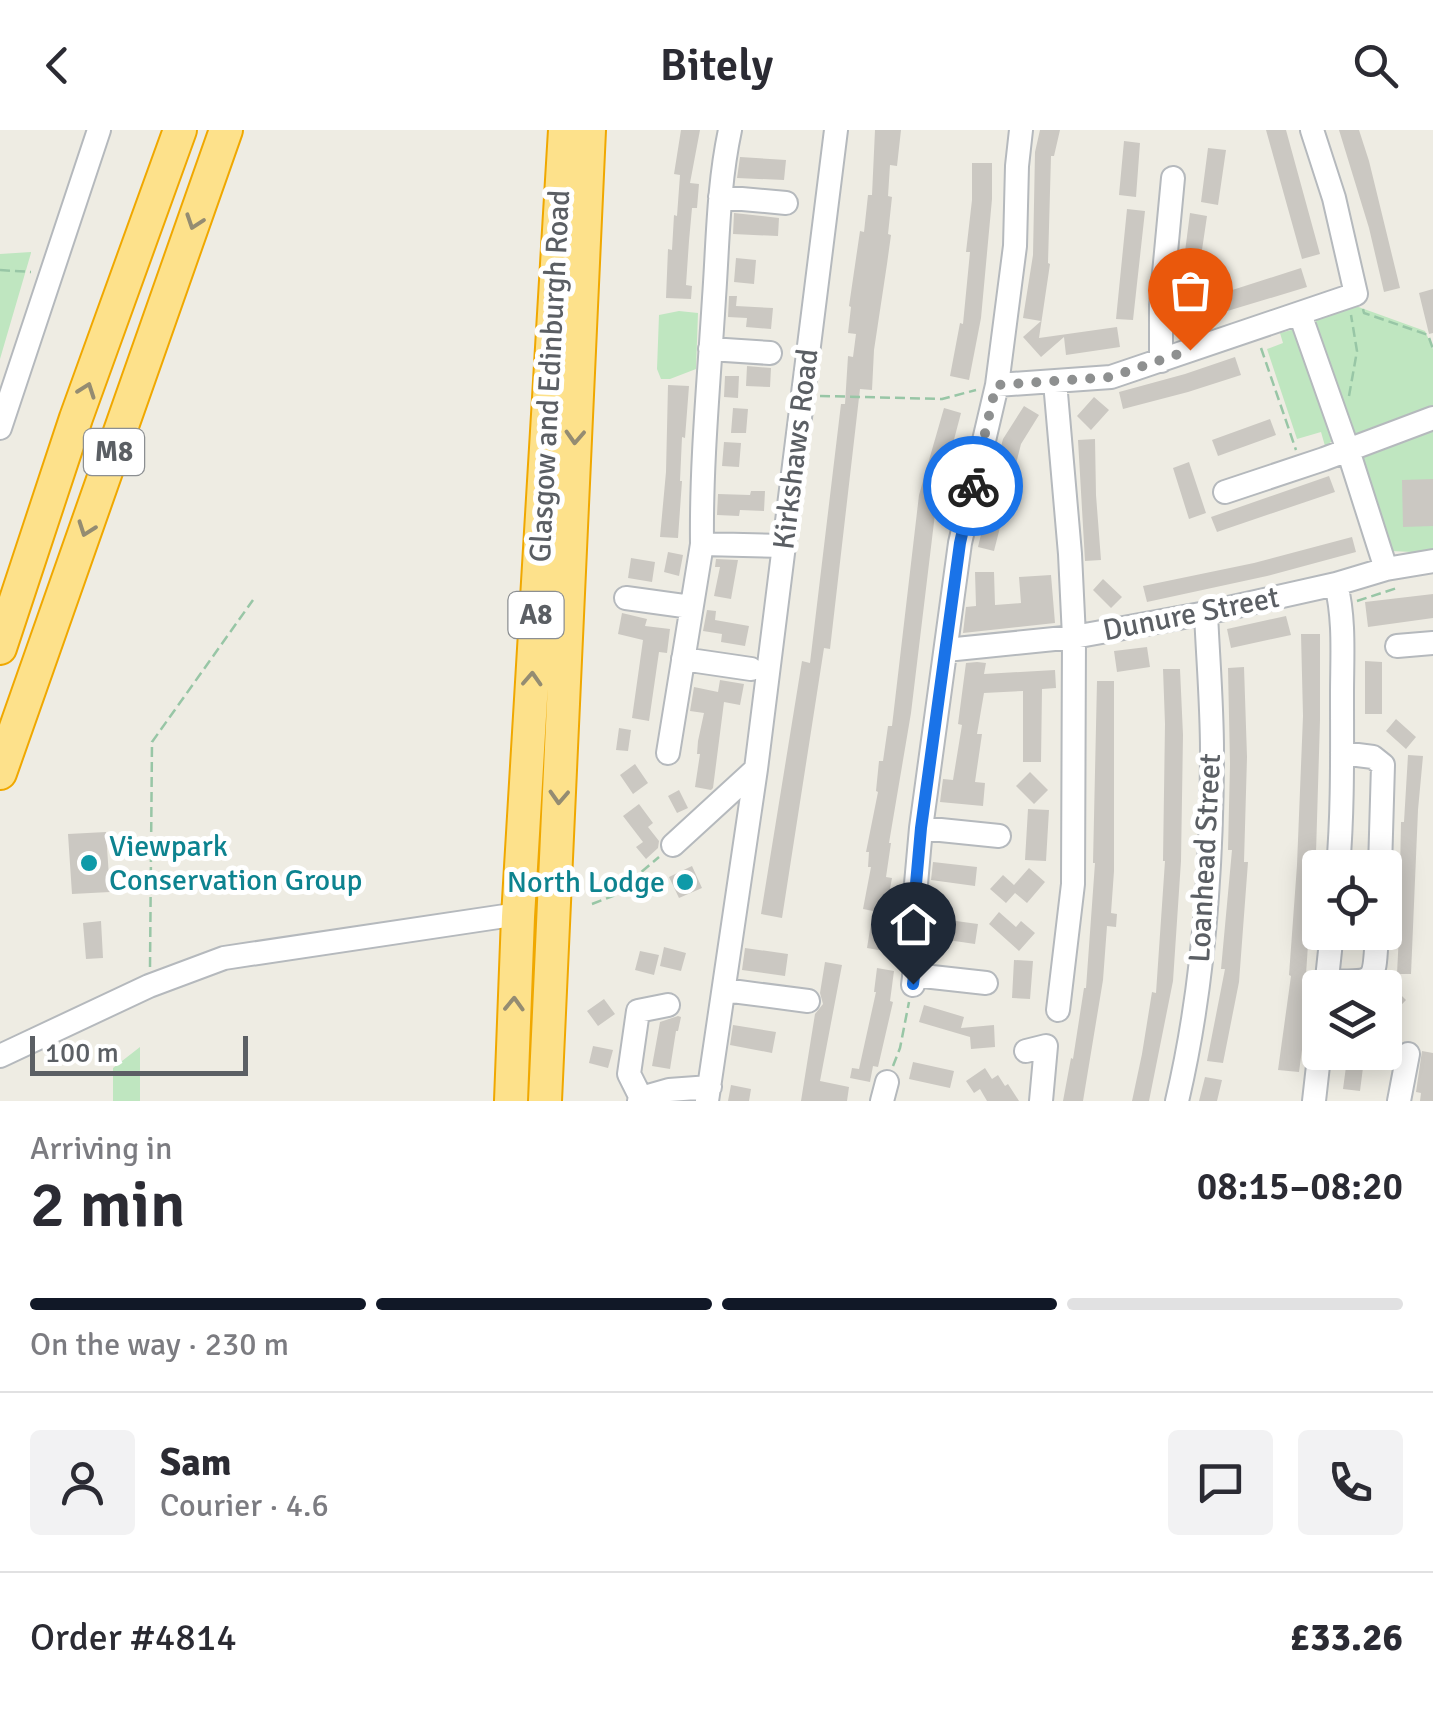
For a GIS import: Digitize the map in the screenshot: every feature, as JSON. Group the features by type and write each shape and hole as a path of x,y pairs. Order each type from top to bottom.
{"highway":[{"name":"M8","path":"0,648 76,418 180,130"},
{"name":"M8","path":"0,773 226,130"},
{"name":"Glasgow and Edinburgh Road","path":"511,1101 518,917 565,130"},
{"name":"Glasgow and Edinburgh Road","path":"545,1101 589,130"}],"street":[{"path":"0,428 98,130"},
{"path":"668,753 702,544 702,482 722,167 730,130"},
{"name":"Kirkshaws Road","path":"708,1094 756,769 836,130"},
{"path":"986,984 913,980 919,937 915,895 960,543 996,385 1015,246 1021,130"},
{"path":"996,385 1111,377 1356,294 1334,198 1312,130"},
{"path":"1161,361 1172,178"},
{"path":"720,197 786,203"},
{"path":"1300,314 1386,569"},
{"path":"710,349 770,352"},
{"path":"1055,382 1063,554 1074,636 1073,884 1058,1010"},
{"path":"1225,492 1348,450 1400,438 1433,418"},
{"path":"702,544 784,546"},
{"name":"Dunure Street","path":"946,650 1074,636 1338,595 1386,569 1433,560"},
{"path":"1338,595 1342,753 1339,850"},
{"path":"626,598 692,607"},
{"name":"Loanhead Street","path":"1178,1101 1199,984 1206,909 1212,750 1206,613"},
{"path":"1397,646 1433,643"},
{"path":"683,659 751,669"},
{"path":"1342,753 1373,758 1384,765 1381,850"},
{"path":"673,845 756,769"},
{"path":"921,828 999,836"},
{"path":"0,1056 149,986 224,958 518,917"},
{"path":"724,990 808,1001"},
{"path":"668,1005 633,1001 630,1074 640,1100 670,1090 708,1094"},
{"path":"1026,1051 1046,1046 1041,1101"},
{"path":"1399,1101 1408,1054"},
{"path":"1314,1101 1318,1070"}],"path":[{"path":"0,270 53,272"},
{"path":"1356,294 1364,313 1428,336 1433,349"},
{"path":"1350,395 1356,352 1351,317 1356,294"},
{"path":"1253,328 1313,463"},
{"path":"802,396 942,399 996,385"},
{"path":"1338,595 1406,584"},
{"path":"149,986 152,742 253,600"},
{"path":"592,904 613,896 673,845"},
{"path":"884,1091 900,1048 913,980"}],"green space":[{"path":"31,253 0,359 0,254"},
{"path":"1353,305 1425,331 1433,349 1433,553 1391,551 1313,332 1317,317"},
{"path":"698,313 696,369 661,379 657,369 659,315"},
{"path":"1295,329 1334,440 1325,446 1321,432 1297,439 1267,349 1283,343 1280,333"},
{"path":"140,1047 140,1101 113,1101 113,1068"}],"building":[{"path":"681,130 700,130 690,183 699,184 689,241 686,285 692,286 691,299 666,298 668,249 672,250 674,215 677,216 680,175 674,174"},
{"path":"875,130 901,130 897,166 890,165 891,235 872,390 860,389 830,649 824,648 782,918 761,914 802,661 810,663 841,404 845,404 848,356 853,357 856,334 848,333 849,306 860,231 864,232 868,195 872,195"},
{"path":"1040,130 1060,130 1051,156 1050,264 1039,338 1117,327 1120,347 1066,355 1064,337 1041,357 1023,337 1041,321 1023,318 1033,255 1035,152"},
{"path":"1266,130 1286,130 1320,254 1302,259"},
{"path":"1339,130 1359,130 1400,288 1384,292"},
{"path":"1124,141 1140,143 1136,197 1119,195"},
{"path":"1208,148 1226,150 1218,205 1201,202"},
{"path":"740,157 786,160 784,180 737,178"},
{"path":"972,163 992,163 992,199 981,318 969,380 950,376 960,323 963,324"},
{"path":"1127,209 1145,211 1133,320 1116,319"},
{"path":"734,213 779,218 778,236 733,234"},
{"path":"1190,213 1207,216 1198,277 1182,275"},
{"path":"736,258 756,260 754,284 734,282"},
{"path":"1301,268 1307,287 1224,312 1220,299 1203,320 1182,302 1198,282 1195,302"},
{"path":"1433,289 1433,333 1429,334 1419,293"},
{"path":"729,296 737,296 736,306 773,308 771,329 746,327 747,318 728,317"},
{"path":"1235,357 1241,375 1123,409 1119,392"},
{"path":"747,366 771,368 770,387 746,386"},
{"path":"725,376 739,376 738,398 724,397"},
{"path":"668,385 689,386 685,438 682,437 678,538 660,537"},
{"path":"1094,397 1109,410 1091,430 1077,416"},
{"path":"1024,406 1039,415 1021,444 994,551 978,547 1003,439"},
{"path":"733,408 748,409 746,433 731,433"},
{"path":"944,408 961,413 938,489 911,713 889,843 886,877 892,878 883,926 888,927 884,951 867,948 873,911 863,909 871,867 866,852 878,792 879,761 883,761 888,726 892,726 919,495"},
{"path":"1270,419 1276,435 1218,456 1212,440"},
{"path":"1095,439 1101,560 1085,561 1078,440"},
{"path":"724,442 741,443 739,467 722,466"},
{"path":"1189,462 1206,513 1189,519 1173,468"},
{"path":"1329,476 1335,492 1217,532 1211,517"},
{"path":"1433,479 1433,526 1403,527 1402,480"},
{"path":"751,491 765,491 764,511 740,510 739,516 717,515 718,494 750,495"},
{"path":"1352,537 1356,552 1147,602 1143,586"},
{"path":"668,552 683,555 679,576 664,572"},
{"path":"631,558 655,562 652,582 628,578"},
{"path":"716,559 738,560 731,599 714,596 720,567 715,567"},
{"path":"975,572 994,572 995,605 1021,603 1019,577 1051,575 1055,623 963,633 966,607 976,606"},
{"path":"1103,579 1122,597 1111,608 1093,590"},
{"path":"1433,594 1433,618 1368,627 1365,602"},
{"path":"707,610 716,611 715,620 749,626 745,646 721,642 722,634 703,631"},
{"path":"622,613 647,619 645,626 670,629 667,653 659,652 649,721 632,718 643,640 618,634"},
{"path":"1286,616 1291,635 1231,648 1227,629"},
{"path":"1301,634 1320,634 1316,850 1302,850 1302,950 1308,950 1306,970 1302,970 1299,1072 1278,1070 1291,976 1303,716"},
{"path":"1147,647 1150,667 1117,672 1114,651"},
{"path":"1365,661 1382,662 1382,714 1365,714"},
{"path":"966,663 986,663 984,674 1055,670 1056,688 1042,689 1041,762 1023,762 1023,691 984,693 975,782 985,783 983,806 940,802 943,779 953,780"},
{"path":"1244,667 1244,862 1248,862 1239,982 1223,1063 1207,1061 1225,969 1221,969 1232,850 1228,850 1228,668"},
{"path":"1163,669 1180,669 1183,735 1181,861 1173,981 1149,1101 1132,1101 1152,992 1156,993 1165,861"},
{"path":"720,680 744,684 740,705 724,702 711,790 695,787 704,713 690,711 694,687 718,692"},
{"path":"1097,681 1114,681 1111,913 1117,914 1116,927 1107,926 1103,980 1083,1101 1063,1101 1086,988 1095,863"},
{"path":"1396,719 1416,737 1406,749 1386,731"},
{"path":"619,728 631,730 628,751 616,750"},
{"path":"1408,755 1423,756 1411,974 1397,970 1398,950 1402,950 1400,850"},
{"path":"635,764 648,783 633,794 620,775"},
{"path":"1030,772 1048,790 1034,804 1016,786"},
{"path":"679,790 688,808 677,813 668,796"},
{"path":"639,804 653,823 648,827 659,841 658,848 646,859 636,847 643,842 623,816"},
{"path":"1028,809 1049,810 1046,861 1025,860"},
{"name":"Viewpark Conservation Group","path":"106,832 110,892 72,894 68,834"},
{"path":"933,862 977,867 975,886 931,880"},
{"name":"North Lodge","path":"692,866 702,888 679,898 669,877"},
{"path":"1029,868 1045,882 1027,903 1015,893 1006,903 990,889 1003,875 1014,885"},
{"path":"999,912 1016,927 1021,921 1035,933 1019,951 989,924"},
{"path":"934,918 978,924 975,944 934,938"},
{"path":"101,921 103,958 86,959 83,923"},
{"path":"664,947 686,953 681,971 660,966"},
{"path":"745,948 788,954 785,976 742,970"},
{"path":"640,951 659,955 654,975 635,970"},
{"path":"1014,960 1033,961 1030,999 1012,998"},
{"path":"825,962 842,965 820,1081 849,1087 847,1101 801,1101 815,1014 823,1004 820,993"},
{"path":"877,968 894,971 890,1001 893,1002 878,1067 873,1066 870,1082 850,1078 852,1068 859,1069 876,992"},
{"path":"604,999 615,1014 598,1026 587,1011"},
{"path":"924,1005 964,1017 961,1028 994,1025 995,1047 971,1049 970,1037 919,1022"},
{"path":"681,1017 670,1069 652,1066 660,1022"},
{"path":"733,1025 776,1032 772,1053 730,1045"},
{"path":"593,1046 613,1050 608,1068 589,1063"},
{"path":"1422,1051 1433,1053 1433,1101 1420,1101 1421,1093 1416,1092"},
{"path":"913,1062 954,1071 950,1088 909,1079"},
{"path":"985,1068 992,1079 998,1075 1005,1086 1008,1084 1019,1101 987,1101 980,1089 974,1093 966,1081"},
{"path":"1346,1070 1363,1070 1360,1091 1343,1089"},
{"path":"1205,1077 1222,1080 1217,1101 1199,1101"},
{"path":"731,1085 751,1089 749,1101 728,1101"}],"way so far":[{"path":"973,486 996,385 1111,377 1190,350"}],"place":[{"name":"Viewpark Conservation Group","path":"89,863"},
{"name":"North Lodge","path":"685,882"}],"route":[{"path":"913,984 919,937 915,895 921,828 960,543 973,486"}]}
